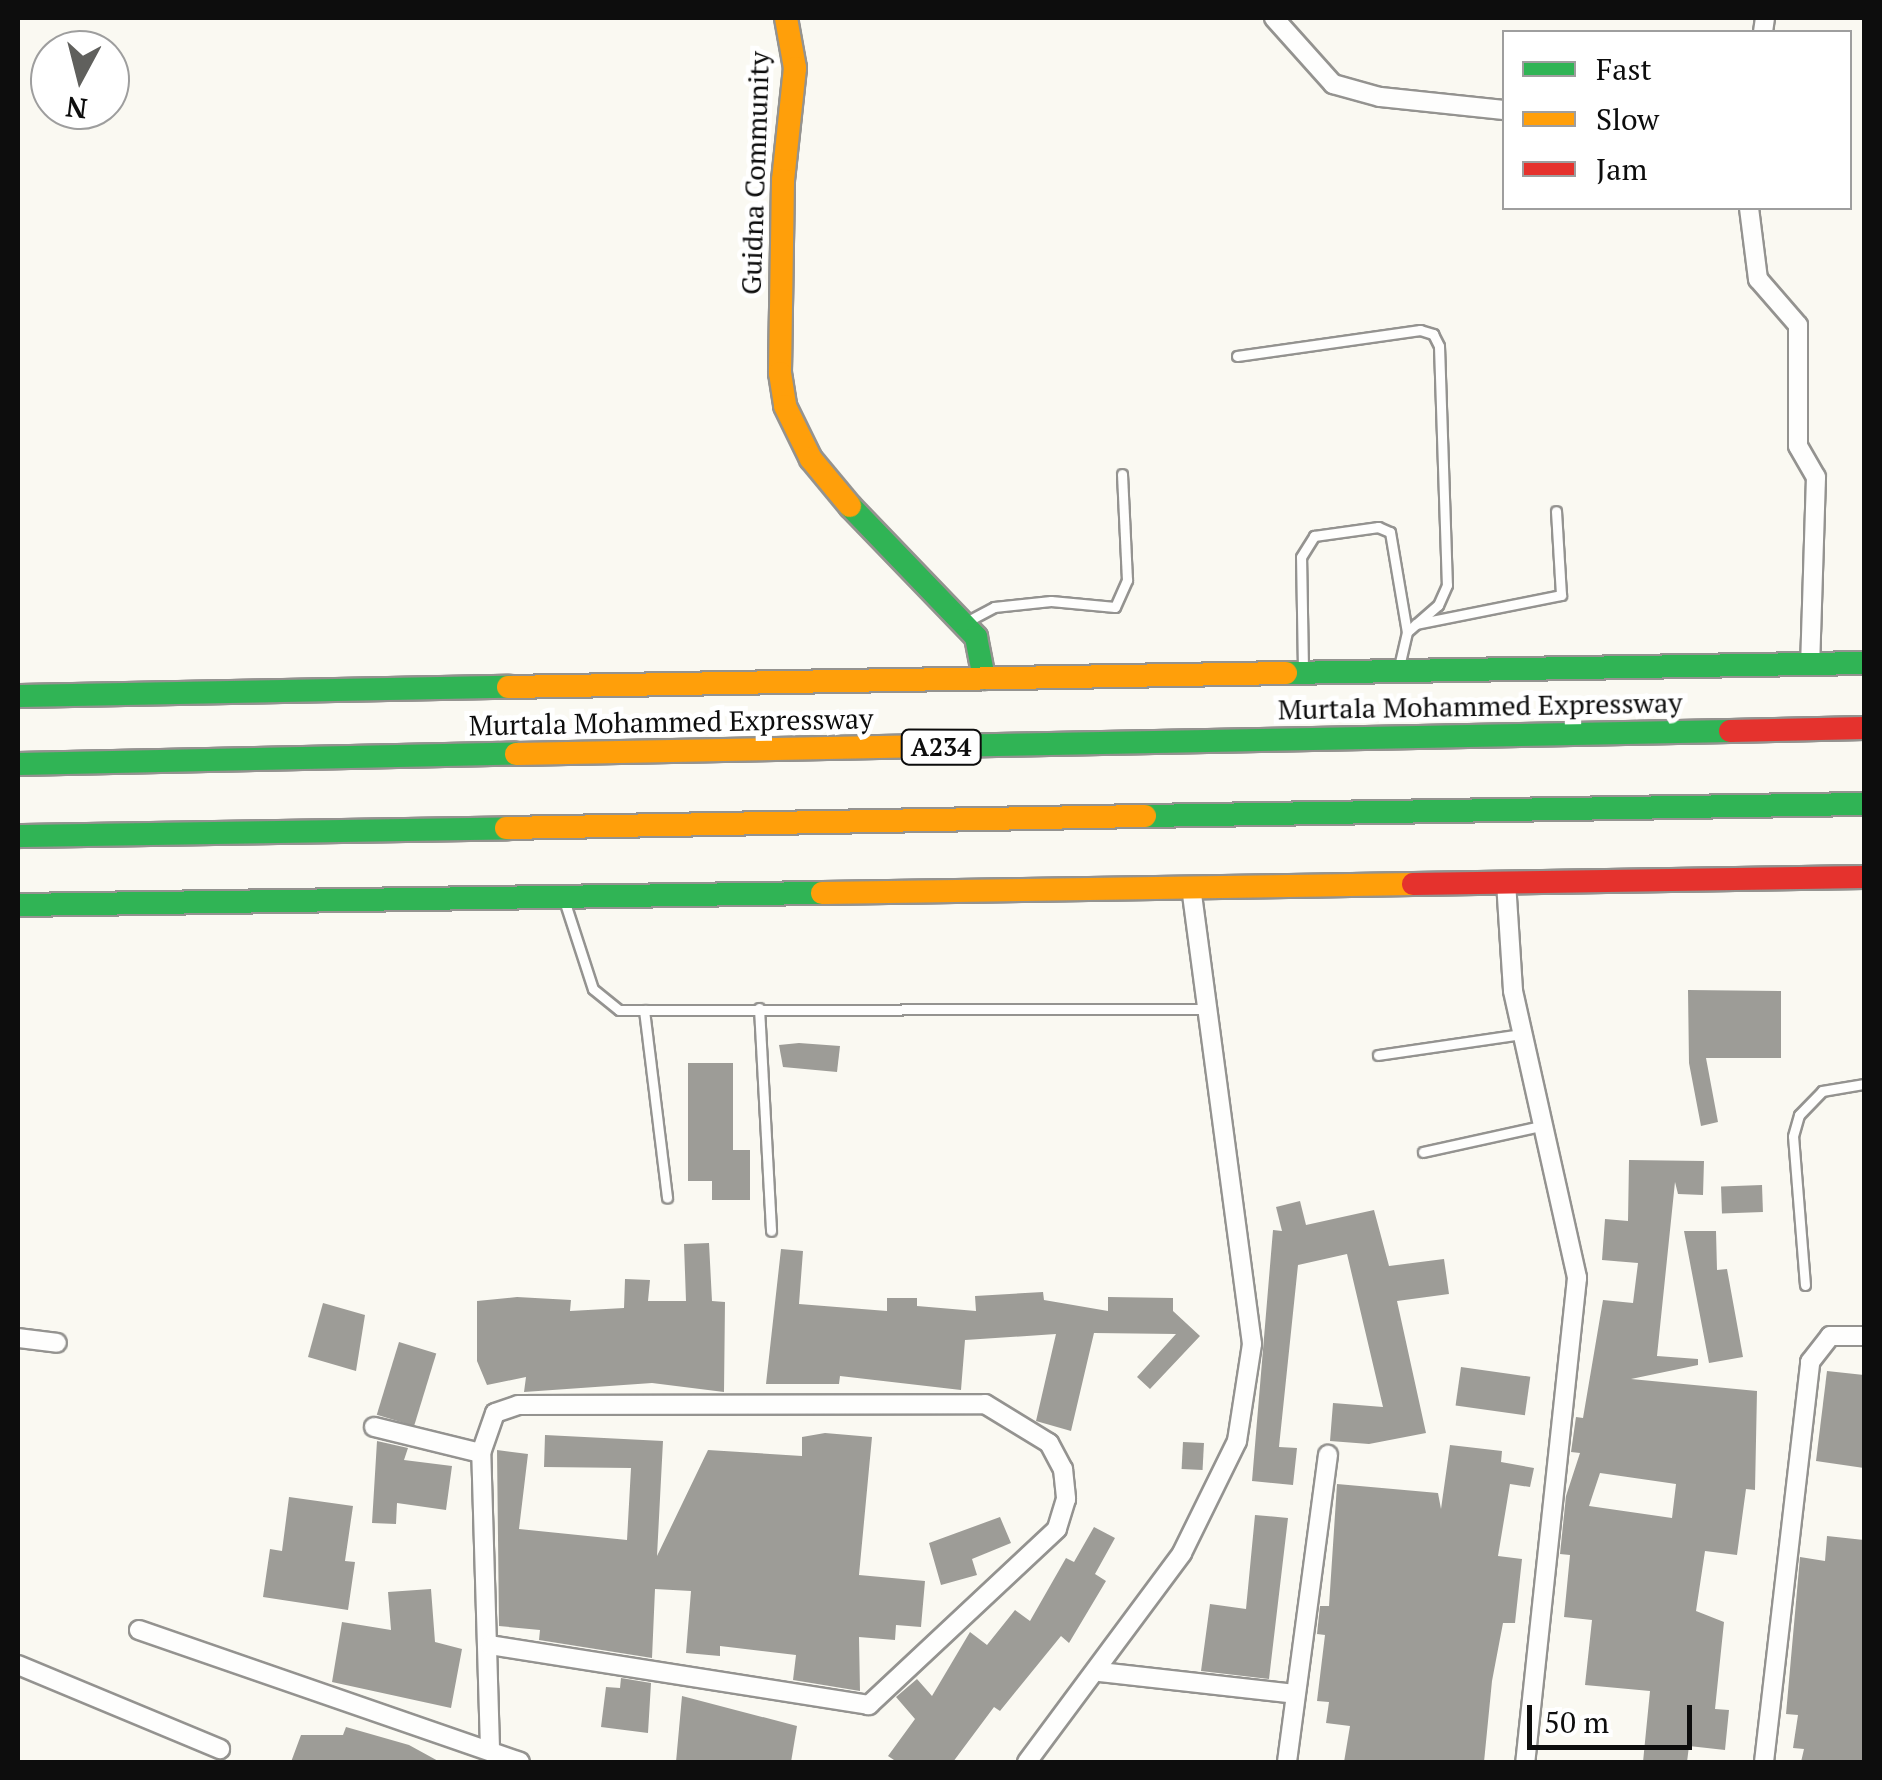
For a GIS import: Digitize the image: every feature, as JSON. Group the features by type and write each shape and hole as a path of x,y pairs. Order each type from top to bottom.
{"main road":[{"name":"Guidna Community","path":"786,18 795,68 783,180 780,373 786,406 810,459 863,522 964,623 980,646 984,678"},
{"name":"Murtala Mohammed Expressway","path":"18,696 1864,663"},
{"name":"Murtala Mohammed Expressway","path":"18,764 1864,728"},
{"path":"18,836 1864,804"},
{"path":"18,904 1864,877"}],"street":[{"path":"1274,18 1333,84 1380,97 1502,110"},
{"path":"1749,210 1758,279 1798,325 1798,446 1816,477 1810,664"},
{"path":"1506,882 1522,1034 1577,1278 1525,1762"},
{"path":"1027,1762 1100,1672 1182,1554 1237,1441 1252,1344 1190,886"},
{"path":"1764,1762 1810,1362 1830,1336 1864,1336"},
{"path":"18,1338 57,1343"},
{"path":"490,1645 869,1705 1057,1529 1066,1499 1063,1468 1048,1444 985,1404 518,1405 495,1413 480,1452 490,1645 490,1748"},
{"path":"374,1427 480,1452"},
{"path":"1287,1762 1328,1455"},
{"path":"138,1630 490,1748 520,1762"},
{"path":"18,1664 220,1749"},
{"path":"1100,1672 1295,1694"}],"lane":[{"path":"1237,356 1420,330 1433,334 1439,346 1447,585 1438,605 1410,628"},
{"path":"964,623 994,607 1051,601 1115,607 1127,580 1122,474"},
{"path":"1410,628 1561,595 1556,511"},
{"path":"1303,672 1301,557 1314,536 1378,527 1390,532 1410,628 1399,670"},
{"path":"562,894 593,989 620,1010 1207,1009"},
{"path":"759,1008 770,1231"},
{"path":"644,1010 667,1198"},
{"path":"1378,1055 1522,1034"},
{"path":"1805,1286 1793,1136 1799,1115 1822,1091 1864,1084"},
{"path":"1423,1152 1540,1126"}],"building":[{"path":"1688,990 1781,991 1781,1058 1706,1058 1718,1122 1701,1126 1689,1063"},
{"path":"779,1045 840,1046 837,1072 783,1067"},
{"path":"688,1063 733,1063 733,1150 750,1150 750,1200 712,1200 712,1181 688,1181"},
{"path":"1629,1160 1704,1161 1703,1195 1678,1194 1675,1182 1657,1356 1698,1359 1698,1365 1631,1379 1757,1391 1755,1490 1746,1489 1737,1555 1705,1551 1696,1611 1724,1622 1715,1709 1729,1710 1725,1750 1689,1746 1687,1762 1643,1762 1650,1691 1585,1685 1592,1620 1564,1617 1570,1555 1560,1554 1566,1496 1580,1453 1571,1452 1576,1417 1583,1418 1603,1300 1633,1303 1638,1263 1602,1260 1605,1219 1628,1221","holes":["1600,1473 1676,1484 1672,1518 1589,1506"]},
{"path":"1762,1185 1763,1212 1722,1213 1721,1186"},
{"path":"1300,1201 1306,1225 1374,1210 1389,1266 1444,1259 1449,1294 1397,1301 1426,1433 1369,1444 1330,1441 1333,1403 1383,1407 1347,1254 1298,1265 1279,1447 1297,1448 1293,1485 1252,1481 1273,1230 1282,1231 1276,1207"},
{"path":"1684,1231 1716,1231 1717,1270 1727,1269 1743,1357 1709,1363"},
{"path":"709,1243 712,1301 725,1302 724,1392 652,1383 524,1392 526,1377 487,1385 477,1361 477,1301 517,1297 571,1300 570,1311 624,1308 625,1279 650,1280 648,1301 686,1301 684,1244"},
{"path":"781,1249 803,1251 799,1304 887,1311 887,1298 917,1298 917,1306 976,1311 975,1296 1043,1292 1044,1300 1108,1311 1108,1297 1173,1298 1173,1311 1200,1336 1150,1389 1137,1377 1176,1334 1094,1333 1071,1431 1036,1421 1056,1334 965,1340 961,1390 840,1376 839,1384 766,1384"},
{"path":"323,1303 365,1315 356,1371 308,1357"},
{"path":"399,1342 436,1353 414,1426 377,1415"},
{"path":"1461,1367 1530,1377 1525,1415 1456,1406"},
{"path":"1827,1371 1864,1375 1864,1468 1816,1461"},
{"path":"825,1433 872,1437 859,1575 925,1581 921,1627 896,1625 895,1640 859,1637 860,1691 793,1680 796,1655 720,1646 720,1656 686,1653 691,1591 655,1589 652,1658 539,1640 540,1630 499,1626 497,1450 528,1454 519,1529 627,1540 631,1468 544,1467 545,1435 663,1441 657,1556 708,1450 802,1456 802,1437"},
{"path":"377,1441 408,1448 404,1460 452,1466 446,1510 397,1503 396,1524 372,1523"},
{"path":"1183,1442 1204,1443 1203,1470 1182,1469"},
{"path":"1450,1445 1502,1451 1501,1462 1534,1468 1530,1487 1510,1484 1498,1556 1522,1559 1515,1623 1503,1623 1492,1681 1484,1762 1344,1762 1350,1726 1326,1723 1329,1702 1317,1701 1325,1635 1317,1634 1320,1606 1329,1606 1337,1484 1438,1493 1441,1509"},
{"path":"289,1497 353,1506 345,1561 355,1562 348,1610 263,1597 270,1549 282,1551"},
{"path":"1255,1515 1288,1518 1269,1679 1201,1671 1210,1604 1246,1609"},
{"path":"1000,1517 1011,1543 972,1559 977,1575 941,1585 929,1543"},
{"path":"1094,1527 1115,1538 1095,1574 1106,1581 1069,1643 1061,1636 1000,1711 994,1707 953,1762 897,1762 888,1756 915,1719 896,1697 917,1679 932,1696 970,1632 987,1645 1015,1610 1030,1621 1066,1558 1074,1562"},
{"path":"1827,1536 1864,1540 1864,1762 1801,1762 1804,1749 1793,1748 1798,1715 1786,1714 1800,1557 1825,1561"},
{"path":"431,1589 435,1642 462,1649 451,1708 332,1682 342,1622 391,1630 388,1592"},
{"path":"621,1678 651,1683 648,1733 601,1727 606,1687 620,1688"},
{"path":"682,1696 797,1726 791,1762 676,1762"},
{"path":"346,1727 409,1745 440,1762 291,1762 301,1735 343,1735"}],"traffic: fast":[{"path":"850,506 976,637 984,678"},
{"path":"1286,673 1864,663"},
{"path":"18,696 508,687"},
{"path":"944,746 1730,731"},
{"path":"18,764 516,754"},
{"path":"1145,816 1864,804"},
{"path":"18,836 506,828"},
{"path":"18,905 822,893"}],"traffic: slow":[{"path":"786,18 795,68 783,180 780,373 785,406 811,459 850,506"},
{"path":"508,687 1286,673"},
{"path":"516,754 944,746"},
{"path":"506,828 1145,816"},
{"path":"822,893 1413,884"}],"traffic: jam":[{"path":"1730,731 1864,728"},
{"path":"1413,884 1864,877"}]}
